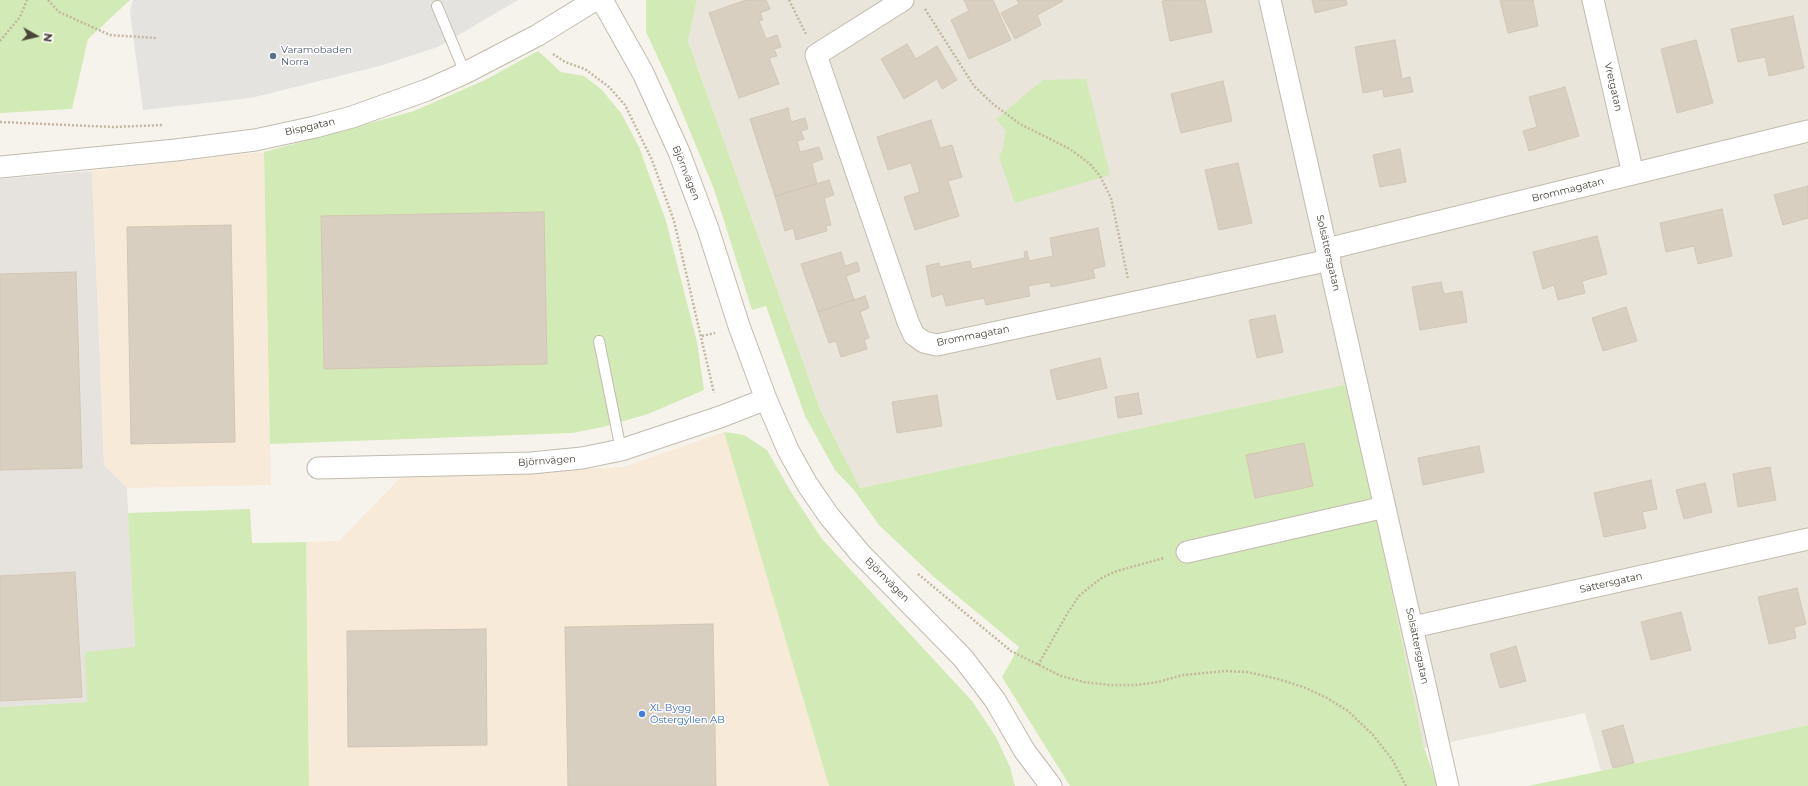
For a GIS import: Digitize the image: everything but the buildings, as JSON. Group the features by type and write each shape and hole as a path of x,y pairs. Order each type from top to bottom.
{"street":[{"name":"Bispgatan","path":"0,167 176,150 255,140 352,117 427,90 465,73 538,35 595,0"},
{"name":"Björnvägen","path":"602,0 643,73 678,152 708,229 739,326 766,399 788,450 807,484 829,516 860,553 963,658 995,700 1024,750 1051,786"},
{"path":"816,55 903,0"},
{"name":"Solsättersgatan","path":"1270,0 1329,255 1448,786"},
{"name":"Vretgatan","path":"1593,0 1632,174"},
{"name":"Brommagatan","path":"816,55 908,322 914,335 924,342 937,345 1133,302 1329,255 1632,174 1808,131"},
{"name":"Björnvägen","path":"318,468 531,463 582,458 621,450 720,417 766,399"},
{"path":"1187,552 1385,506"},
{"name":"Sättersgatan","path":"1413,627 1808,539"},
{"name":"Björnvägen","path":"1024,750 1032,786"}],"lane":[{"path":"438,6 465,73"},
{"path":"600,341 621,450"}],"path":[{"path":"0,41 20,17 27,0"},
{"path":"48,0 59,12 110,35 156,38"},
{"path":"789,0 816,55"},
{"path":"923,7 974,86 1020,124 1070,149 1090,164 1100,176 1110,198 1133,302"},
{"path":"538,35 552,53 565,62 585,69 609,87 625,105 652,160 674,221 720,417"},
{"path":"0,122 113,127 166,125"},
{"path":"702,336 739,326"},
{"path":"1038,665 1079,596 1091,586 1104,577 1117,572 1187,552"},
{"path":"915,572 1011,651 1060,676 1084,682 1109,685 1136,685 1205,672 1247,672 1278,678 1306,688 1327,698 1348,711 1373,735 1392,759 1406,786"}],"shaded area":[{"name":"Varamobaden Norra","path":"133,0 518,0 438,47 383,65 251,98 143,110 130,12"},
{"path":"697,0 1808,0 1808,725 1601,771 1585,713 1424,748 1349,384 860,488 820,409 688,41"},
{"path":"264,152 271,485 127,488 104,465 92,171"},
{"path":"92,171 104,465 127,488 135,647 87,702 0,707 0,179"},
{"path":"724,432 829,786 309,786 306,542 339,541 400,478 623,467"}],"green space":[{"path":"0,0 130,0 88,39 72,109 0,113"},
{"path":"646,0 697,0 688,41 820,409 860,488 1349,384 1424,748 1438,786 1070,786 1002,677 1019,647 934,577 879,525 854,490 835,470 805,416 766,306 752,310 714,189 672,88 646,32"},
{"path":"538,51 561,72 584,76 601,89 621,113 639,147 666,221 697,342 704,390 648,414 603,427 572,433 270,444 264,152 414,111 485,80"},
{"path":"1086,79 1110,175 1015,203 999,157 1003,149 1006,131 996,119 1043,80"},
{"path":"724,432 744,435 767,450 791,492 822,539 972,701 996,737 1010,767 1015,786 829,786"},
{"path":"250,509 252,543 306,542 309,786 0,786 0,707 87,702 85,652 135,647 128,513"},
{"path":"1808,725 1808,786 1528,786 1601,771"}],"place":[{"name":"Varamobaden Norra","path":"273,56"},
{"name":"XL Bygg Östergyllen AB","path":"642,714"}]}
